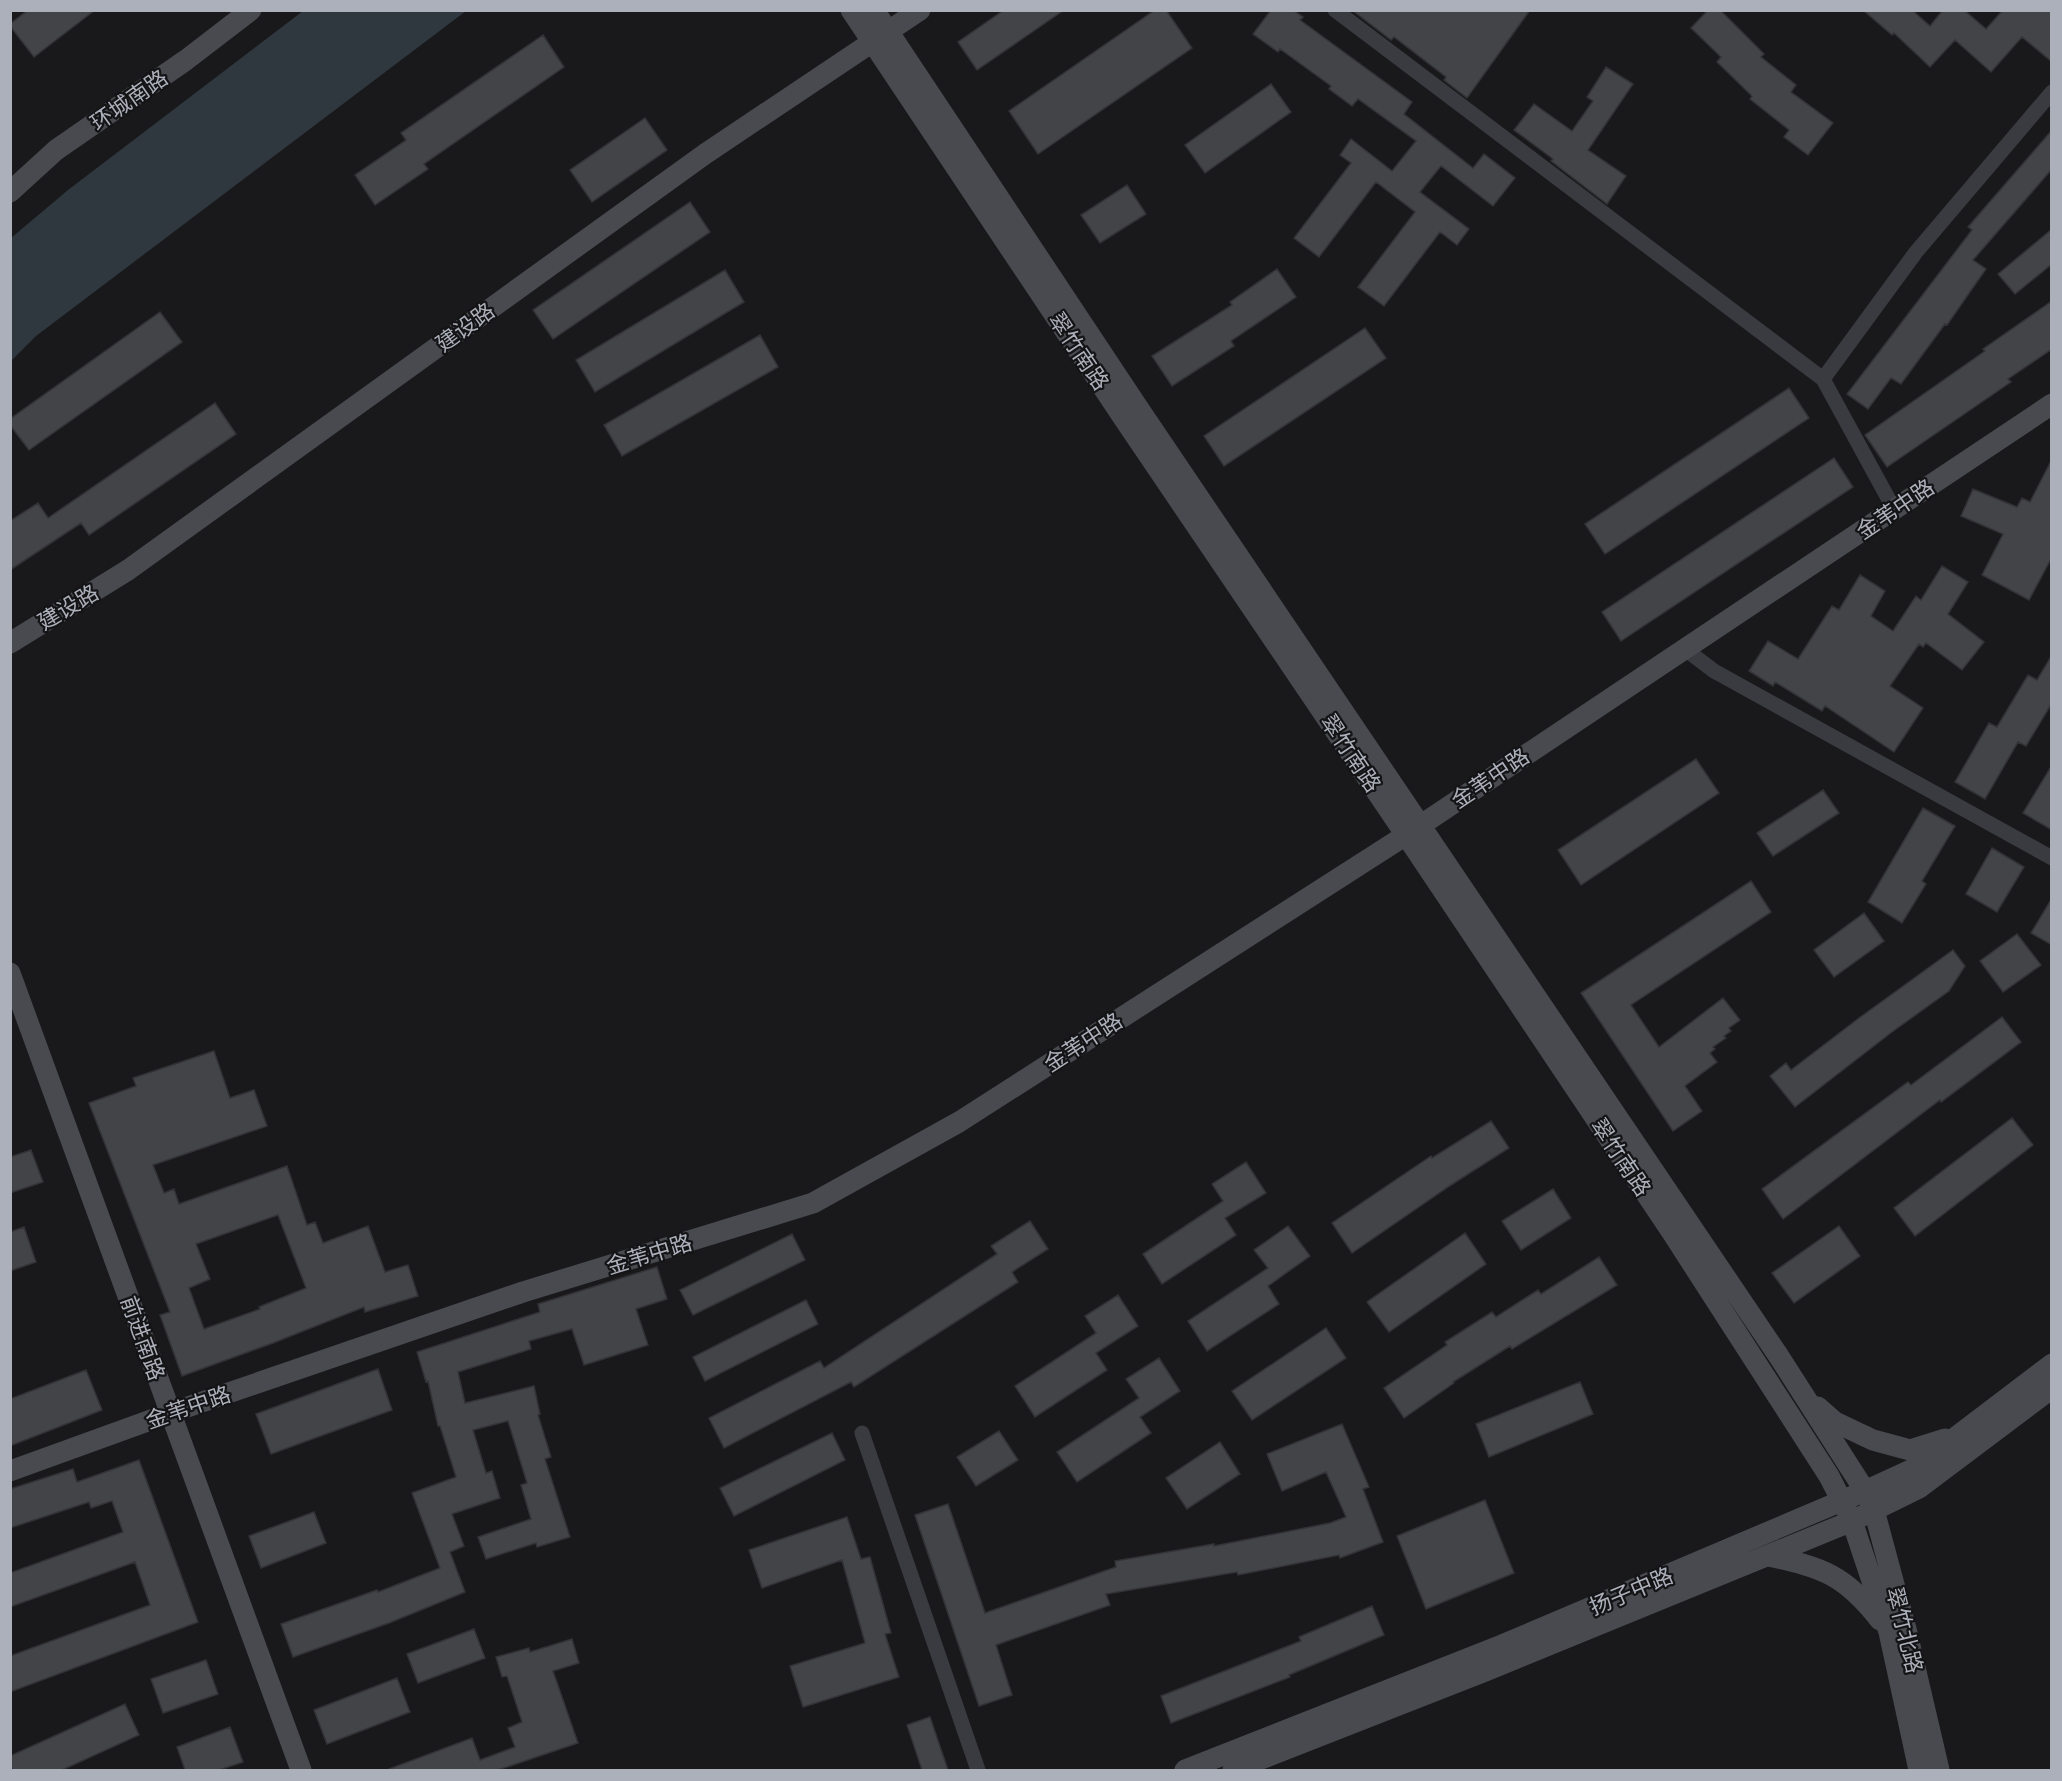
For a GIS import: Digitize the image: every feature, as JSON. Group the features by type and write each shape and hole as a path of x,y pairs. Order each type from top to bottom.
{"main road":[{"name":"环城南路","path":"10,192 56,150 186,60 251,10"},
{"name":"翠竹南路","path":"851,10 880,37 1122,416 1413,830 1804,1395 1870,1501"},
{"name":"翠竹南路","path":"874,10 880,37"},
{"name":"建设路","path":"10,643 128,570 696,161 920,10"},
{"name":"金苇中路","path":"10,1471 170,1413 522,1292 813,1203 959,1122 1413,830 2052,404"},
{"name":"翠竹南路","path":"1413,830 1743,1341 1829,1476 1843,1502"},
{"name":"前进南路","path":"10,973 301,1770"},
{"name":"扬子中路","path":"1233,1770 1484,1672 1852,1521 1870,1501 2052,1364"},
{"name":"扬子中路","path":"1185,1770 1502,1645 1843,1502 1870,1501 1919,1488 2052,1388"},
{"path":"1804,1395 1835,1422 1873,1440 1910,1450 1957,1436"},
{"name":"翠竹北路","path":"1870,1501 1906,1629 1939,1770"},
{"name":"翠竹北路","path":"1843,1502 1852,1521 1889,1632 1919,1770"},
{"path":"1768,1556 1809,1564 1845,1582 1869,1606 1889,1632"}],"street":[{"path":"1335,10 1822,380 1894,509"},
{"path":"1822,380 1916,252 2052,92"},
{"path":"1685,649 1714,671 2052,858"},
{"path":"862,1433 978,1770"}],"shaded area":[{"path":"303,11 466,11 36,336 11,361 11,238 68,190"}],"building":[{"path":"28,10 95,10 34,57 10,26"},
{"path":"1004,10 1064,10 977,70 958,42"},
{"path":"1155,10 1166,10 1192,48 1038,154 1009,111"},
{"path":"1271,10 1293,10 1303,17 1300,20 1412,102 1404,114 1473,168 1484,154 1515,178 1493,206 1441,166 1420,192 1469,229 1457,245 1440,232 1384,306 1358,287 1415,212 1376,182 1319,257 1294,238 1351,163 1340,155 1351,139 1392,171 1416,141 1358,99 1352,106 1329,89 1331,86 1280,49 1278,52 1253,34"},
{"path":"1352,10 1530,10 1467,98 1444,80 1446,77 1394,37 1391,40"},
{"path":"1708,10 1720,10 1764,54 1761,57 1796,85 1791,92 1833,123 1808,155 1784,137 1789,130 1750,99 1752,96 1717,62 1721,57 1691,28"},
{"path":"1863,10 1912,10 1930,26 1943,10 1964,10 1986,29 2003,10 2052,10 2052,62 2022,37 1991,72 1955,40 1930,67 1894,33 1892,35"},
{"path":"543,35 564,67 424,164 428,169 375,205 355,175 406,140 401,133"},
{"path":"1606,67 1633,84 1588,150 1626,176 1607,204 1514,130 1534,104 1572,131 1593,101 1587,97"},
{"path":"1271,84 1291,112 1205,173 1185,145"},
{"path":"645,118 667,150 592,202 570,170"},
{"path":"2052,130 2052,169 1973,260 1986,269 1947,325 1945,324 1901,384 1891,378 1868,409 1847,394 1972,230 1968,227"},
{"path":"1127,185 1146,214 1100,243 1081,215"},
{"path":"690,202 710,232 553,339 533,310"},
{"path":"2052,229 2052,264 2015,294 1998,274"},
{"path":"1277,269 1296,297 1231,341 1234,346 1172,386 1152,356 1232,305 1230,302"},
{"path":"725,270 744,302 595,392 576,360"},
{"path":"2052,301 2052,349 2008,379 2011,382 1887,467 1865,435"},
{"path":"160,312 182,342 29,450 10,425 10,419"},
{"path":"1365,328 1386,358 1224,466 1204,436"},
{"path":"760,335 778,367 622,456 604,425"},
{"path":"1789,388 1809,418 1605,554 1585,524"},
{"path":"215,403 236,434 89,535 81,523 10,570 10,521 38,503 48,518"},
{"path":"1834,458 1853,487 1621,641 1602,612"},
{"path":"2052,459 2052,557 2029,600 1982,575 2003,534 1961,516 1973,489 2017,507 2022,498 2030,502"},
{"path":"1942,566 1968,582 1948,614 1984,642 1962,670 1926,643 1923,647 1919,644 1890,686 1923,708 1894,752 1825,706 1822,711 1775,682 1773,686 1749,671 1768,641 1798,659 1832,606 1839,610 1860,575 1885,591 1871,616 1893,631 1916,596 1921,600"},
{"path":"2052,655 2052,703 2026,746 2018,742 1985,799 1955,782 1989,723 1997,727 2028,675 2037,680"},
{"path":"1696,759 1719,793 1581,885 1558,850"},
{"path":"2052,765 2052,830 2023,813"},
{"path":"1823,790 1839,813 1773,856 1757,833"},
{"path":"1923,808 1955,826 1922,881 1926,884 1902,923 1868,902"},
{"path":"1992,848 2024,867 1997,912 1966,894"},
{"path":"1751,881 1771,912 1631,1005 1659,1047 1723,998 1740,1020 1729,1028 1731,1031 1724,1036 1726,1038 1713,1047 1715,1049 1710,1053 1717,1062 1685,1086 1702,1111 1673,1131 1581,993"},
{"path":"2052,898 2052,945 2031,933"},
{"path":"1864,913 1884,941 1834,977 1814,950"},
{"path":"2017,934 2041,965 2003,992 1980,961"},
{"path":"1953,950 1965,966 1949,991 1795,1107 1770,1076 1786,1063 1791,1070"},
{"path":"2002,1017 2021,1042 1783,1219 1762,1189 1908,1082 1911,1085"},
{"path":"214,1051 230,1098 254,1090 267,1126 153,1165 164,1193 174,1189 179,1204 287,1166 307,1225 315,1222 323,1243 368,1226 385,1272 408,1265 418,1296 365,1312 364,1307 182,1376 160,1315 170,1312 89,1103 136,1086 133,1078","holes":["278,1215 306,1288 259,1307 260,1309 204,1329 189,1288 210,1279 196,1244"]},
{"path":"2012,1118 2033,1145 1915,1236 1894,1208"},
{"path":"1491,1121 1509,1148 1352,1253 1332,1223 1431,1156 1432,1158"},
{"path":"31,1150 43,1182 10,1193 10,1157"},
{"path":"1246,1162 1266,1193 1225,1218 1236,1235 1162,1284 1143,1254 1223,1201 1212,1184"},
{"path":"1553,1189 1571,1218 1521,1250 1502,1221"},
{"path":"1030,1221 1048,1249 1012,1272 1018,1282 854,1387 851,1382 724,1448 709,1418 820,1361 824,1368 997,1254 991,1246"},
{"path":"1288,1226 1310,1256 1268,1286 1279,1304 1207,1351 1188,1321 1268,1268 1254,1250"},
{"path":"1839,1226 1860,1256 1794,1303 1772,1273"},
{"path":"24,1227 36,1262 10,1271 10,1232"},
{"path":"1465,1233 1486,1264 1389,1332 1367,1302"},
{"path":"792,1234 805,1260 693,1315 680,1290"},
{"path":"1599,1257 1617,1285 1512,1349 1510,1346 1453,1382 1404,1418 1384,1388 1447,1345 1445,1342 1492,1312 1496,1317 1538,1290 1541,1294"},
{"path":"657,1267 667,1299 636,1309 648,1345 584,1365 572,1329 529,1341 531,1349 458,1372 465,1403 534,1386 540,1414 538,1415 551,1457 545,1459 570,1537 537,1547 536,1543 486,1559 478,1537 531,1519 521,1485 527,1483 508,1421 473,1430 486,1473 492,1471 500,1498 452,1514 464,1546 450,1552 465,1592 389,1623 293,1657 281,1624 377,1590 378,1592 440,1568 412,1493 456,1477 440,1426 438,1426 428,1381 426,1382 417,1352 540,1312 538,1304"},
{"path":"1118,1295 1138,1326 1096,1353 1107,1370 1035,1417 1015,1386 1096,1333 1085,1316"},
{"path":"806,1300 818,1324 705,1381 693,1357"},
{"path":"1326,1328 1346,1358 1252,1420 1232,1391"},
{"path":"1159,1358 1180,1391 1140,1417 1151,1433 1077,1482 1057,1452 1139,1398 1126,1379"},
{"path":"378,1369 392,1410 271,1454 256,1414"},
{"path":"86,1370 102,1410 10,1446 10,1399"},
{"path":"1580,1382 1593,1414 1489,1457 1476,1424"},
{"path":"1342,1424 1369,1487 1363,1489 1383,1542 1340,1558 1339,1555 1238,1575 1237,1572 1106,1594 1110,1605 996,1645 1012,1695 979,1706 915,1515 948,1504 985,1613 1116,1567 1115,1561 1214,1544 1214,1546 1330,1523 1346,1517 1326,1472 1282,1491 1267,1454"},
{"path":"999,1431 1018,1460 976,1486 957,1457"},
{"path":"832,1433 845,1460 734,1516 720,1488"},
{"path":"1220,1442 1240,1474 1187,1509 1166,1478"},
{"path":"139,1460 198,1622 10,1692 10,1656 150,1605 135,1562 10,1607 10,1573 123,1532 112,1501 91,1508 89,1502 10,1528 10,1489 73,1469 77,1482"},
{"path":"1485,1500 1514,1573 1426,1609 1397,1536"},
{"path":"314,1512 326,1543 261,1568 249,1536"},
{"path":"847,1517 861,1559 870,1557 891,1633 885,1634 899,1677 803,1707 790,1666 865,1643 842,1560 762,1588 749,1550"},
{"path":"1372,1606 1384,1635 1289,1675 1290,1677 1171,1723 1161,1696 1301,1641 1299,1637"},
{"path":"474,1629 485,1658 418,1683 407,1654"},
{"path":"572,1639 579,1663 553,1671 578,1743 498,1770 389,1769 472,1738 480,1760 515,1747 508,1728 522,1722 507,1676 502,1677 496,1657 529,1648 530,1652"},
{"path":"206,1660 218,1694 163,1713 151,1679"},
{"path":"397,1678 410,1712 327,1744 314,1710"},
{"path":"125,1704 139,1735 62,1770 13,1770 10,1765 10,1756"},
{"path":"930,1717 948,1770 922,1770 907,1725"},
{"path":"230,1727 243,1762 219,1770 185,1770 177,1747"}]}
